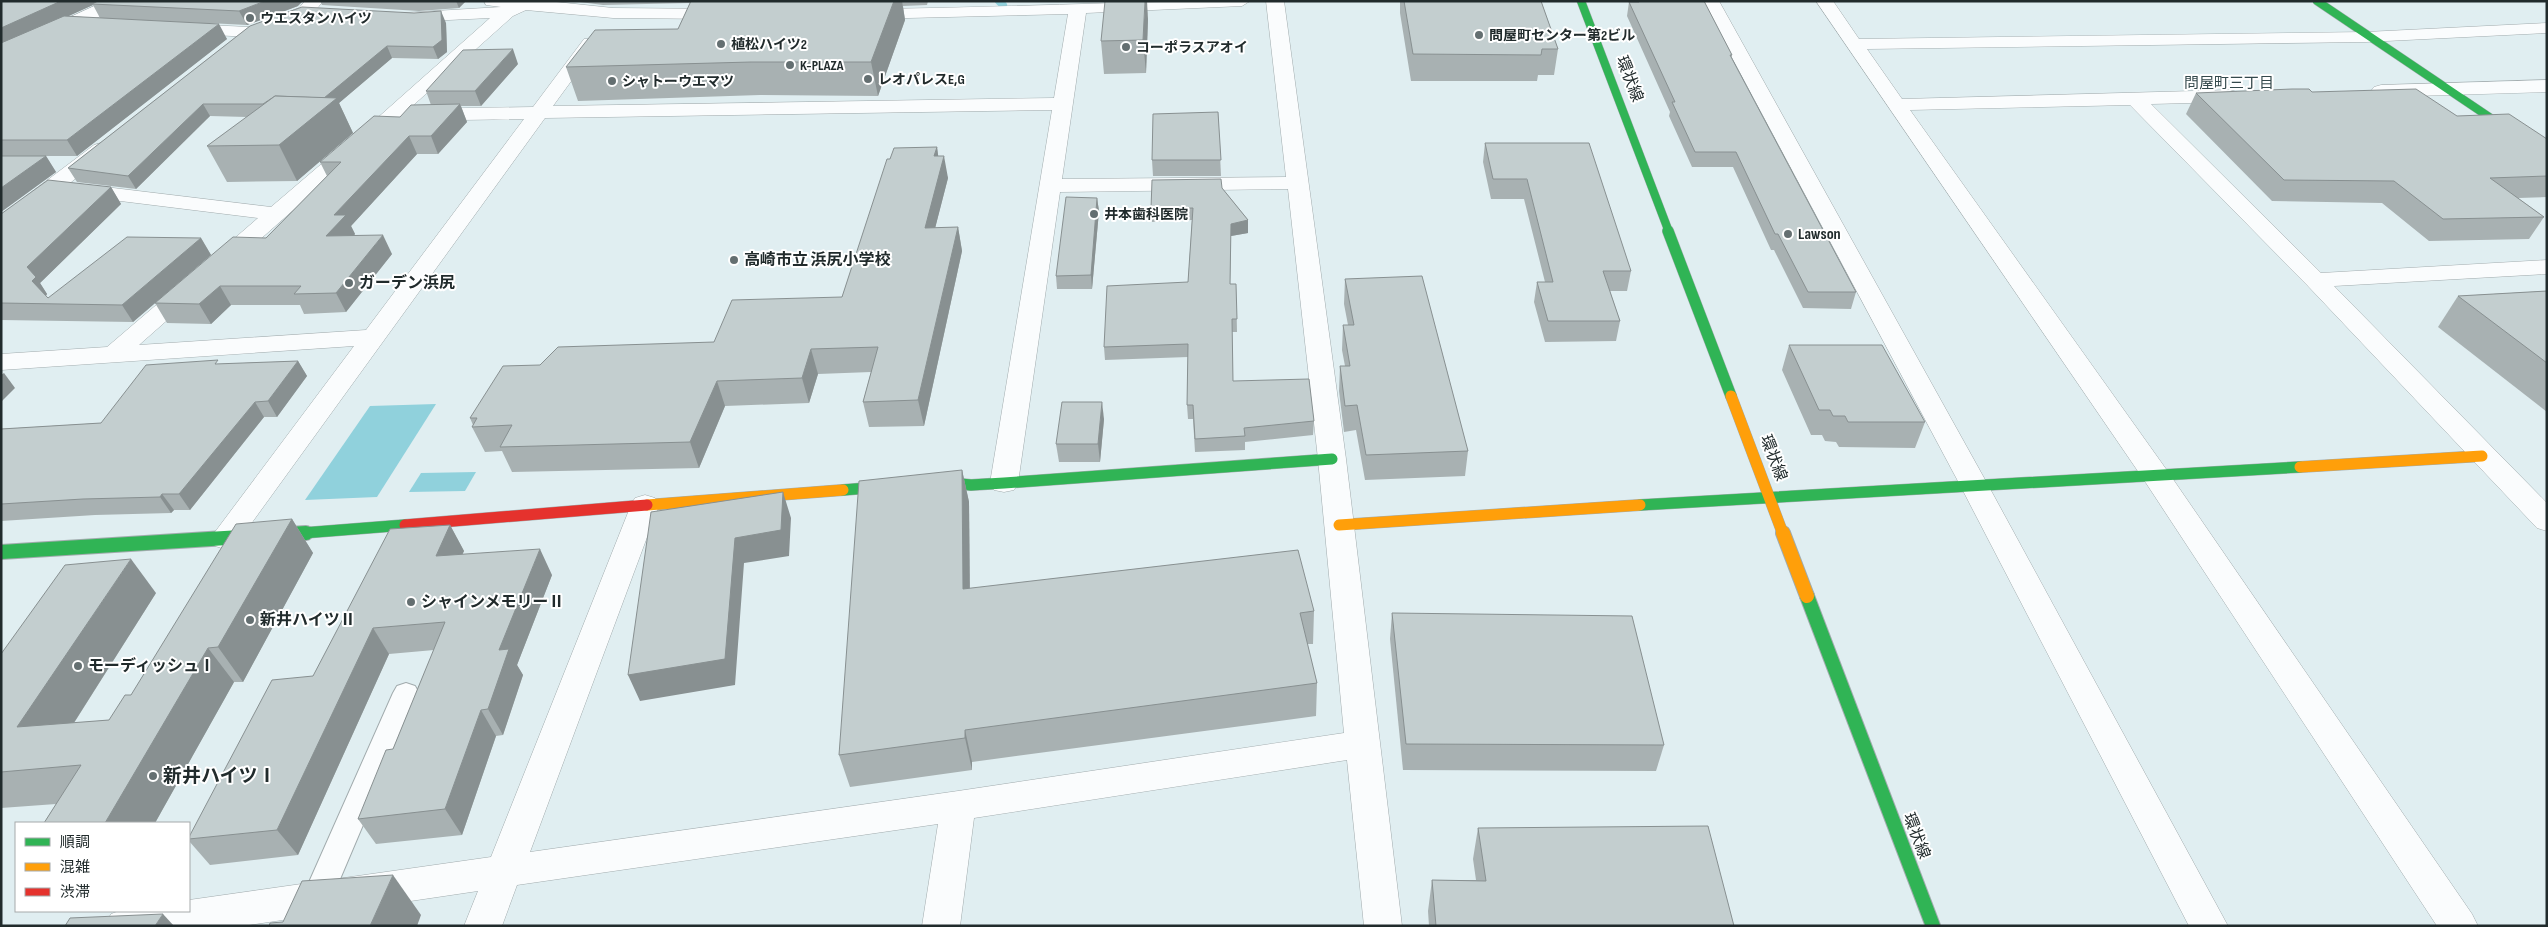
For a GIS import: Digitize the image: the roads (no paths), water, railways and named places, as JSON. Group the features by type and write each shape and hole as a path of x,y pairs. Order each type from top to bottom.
{"street":[{"path":"1,56 119,1"},
{"path":"852,14 1078,8 1242,1"},
{"path":"1275,1 1332,459 1362,744 1384,926"},
{"name":"環状線","path":"1582,1 1933,926"},
{"path":"1710,1 1974,485 2209,926"},
{"path":"1824,1 2156,476 2459,926"},
{"path":"2317,1 2366,37 2448,88 2547,156"},
{"path":"114,354 390,115 507,6"},
{"path":"390,16 419,18 507,6 613,13 739,14"},
{"path":"1004,483 1078,8"},
{"path":"227,50 249,32 315,9"},
{"path":"225,539 613,13"},
{"path":"70,24 110,26"},
{"path":"170,28 249,32"},
{"path":"1855,44 2366,37 2547,28"},
{"path":"2360,91 2547,86"},
{"path":"1897,105 2252,95"},
{"path":"2135,99 2315,280 2482,456 2547,521"},
{"path":"390,115 1063,104"},
{"path":"1,226 116,138"},
{"path":"47,165 81,164"},
{"path":"1050,186 1299,183"},
{"path":"54,187 276,214"},
{"path":"2315,280 2547,267"},
{"path":"1,362 374,337"},
{"path":"1339,525 1770,496 2156,476 2482,456"},
{"path":"1,552 225,539 940,482 971,485 1332,459"},
{"path":"483,926 644,505"},
{"path":"124,926 958,806 1362,744"},
{"path":"941,926 958,806"}],"lane":[{"path":"317,898 406,693"}],"water":[{"path":"436,404 377,497 305,500 370,406"},
{"path":"476,472 465,491 409,492 421,473"}],"waterway":[{"path":"999,1 1003,5"}],"place":[{"name":"ウエスタンハイツ","path":"250,18"},
{"name":"問屋町センター第2ビル","path":"1479,35"},
{"name":"植松ハイツ2","path":"721,44"},
{"name":"コーポラスアオイ","path":"1126,47"},
{"name":"K-PLAZA","path":"790,65"},
{"name":"レオパレスE,G","path":"868,79"},
{"name":"シャトーウエマツ","path":"612,81"},
{"name":"井本歯科医院","path":"1094,214"},
{"name":"Lawson","path":"1788,234"},
{"name":"高崎市立 浜尻小学校","path":"734,260"},
{"name":"ガーデン浜尻","path":"349,283"},
{"name":"シャインメモリーⅡ","path":"411,602"},
{"name":"新井ハイツⅡ","path":"250,620"},
{"name":"モーディッシュⅠ","path":"78,666"},
{"name":"新井ハイツⅠ","path":"153,776"}],"district":[{"name":"問屋町三丁目","path":"2229,83"}]}
